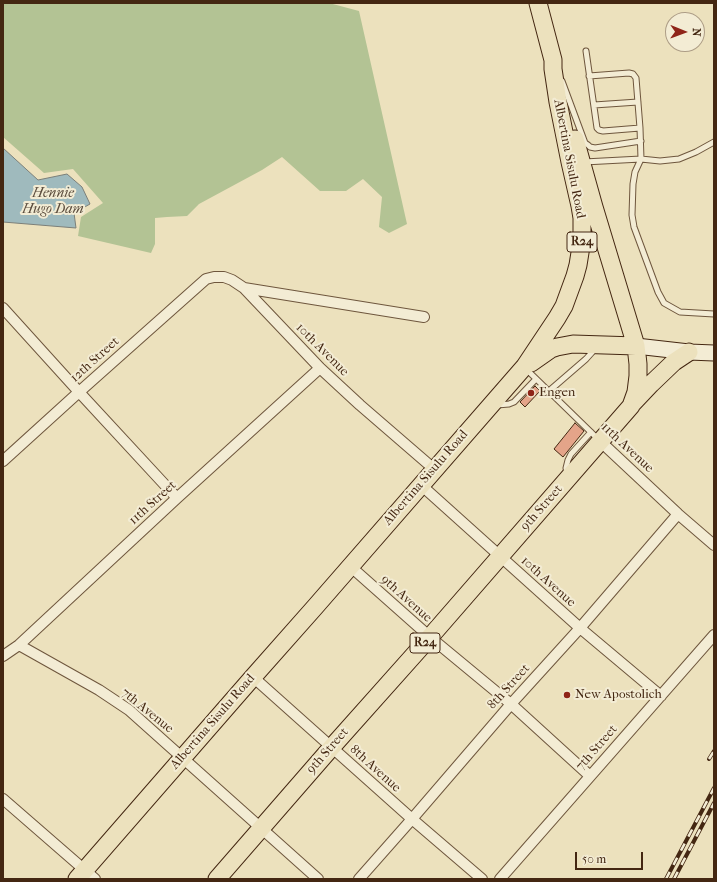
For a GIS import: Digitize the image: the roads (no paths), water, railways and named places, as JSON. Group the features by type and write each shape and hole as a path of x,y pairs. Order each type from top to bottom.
{"main road":[{"name":"Albertina Sisulu Road","path":"86,876 253,676 315,607 524,366 561,312 578,265 582,240 582,218 576,162 557,95 552,57 538,3"},
{"name":"9th Street","path":"217,879 260,828 568,479 596,437 631,406 637,380 638,364 636,346 576,162"},
{"path":"524,366 551,349 573,344 636,346"},
{"path":"631,406 674,362 689,352"}],"street":[{"name":"10th Avenue","path":"206,279 224,277 232,280 244,288 320,368 434,469"},
{"name":"12th Street","path":"3,461 206,279"},
{"path":"244,288 424,317"},
{"path":"3,308 177,498"},
{"path":"636,346 689,352 714,353"},
{"name":"11th Street","path":"4,654 18,645 320,368"},
{"name":"11th Avenue","path":"596,437 678,514 714,545"},
{"name":"10th Avenue","path":"421,485 580,628 661,696"},
{"name":"8th Street","path":"359,879 511,704 580,628 678,514"},
{"name":"9th Avenue","path":"350,566 430,637 511,704 590,776"},
{"name":"7th Street","path":"500,879 714,635"},
{"name":"7th Avenue","path":"18,645 99,690 119,703 183,758 318,879"},
{"name":"8th Avenue","path":"253,676 331,748 482,879"},
{"path":"3,799 86,876"}],"lane":[{"path":"586,51 597,128 603,131 640,128"},
{"path":"552,57 585,143 594,148 641,141"},
{"path":"590,76 634,74 636,78 641,141 641,159 635,172 633,184 632,215 634,227 658,292 664,303 680,312 714,314"},
{"path":"594,105 638,102"},
{"path":"576,162 641,159 660,161 679,159 714,142"},
{"path":"549,392 586,359 597,345"},
{"name":"11th Avenue","path":"524,366 596,437"},
{"path":"490,406 514,402 536,379"}],"water":[{"name":"Hennie Hugo Dam","path":"3,148 38,180 67,174 82,187 90,204 74,213 76,228 3,222"}],"railway":[{"path":"709,759 714,751"},
{"path":"666,879 714,788"},
{"path":"674,879 714,803"}],"place":[{"name":"Engen","path":"531,393"},
{"name":"New Apostolich","path":"567,695"}]}
